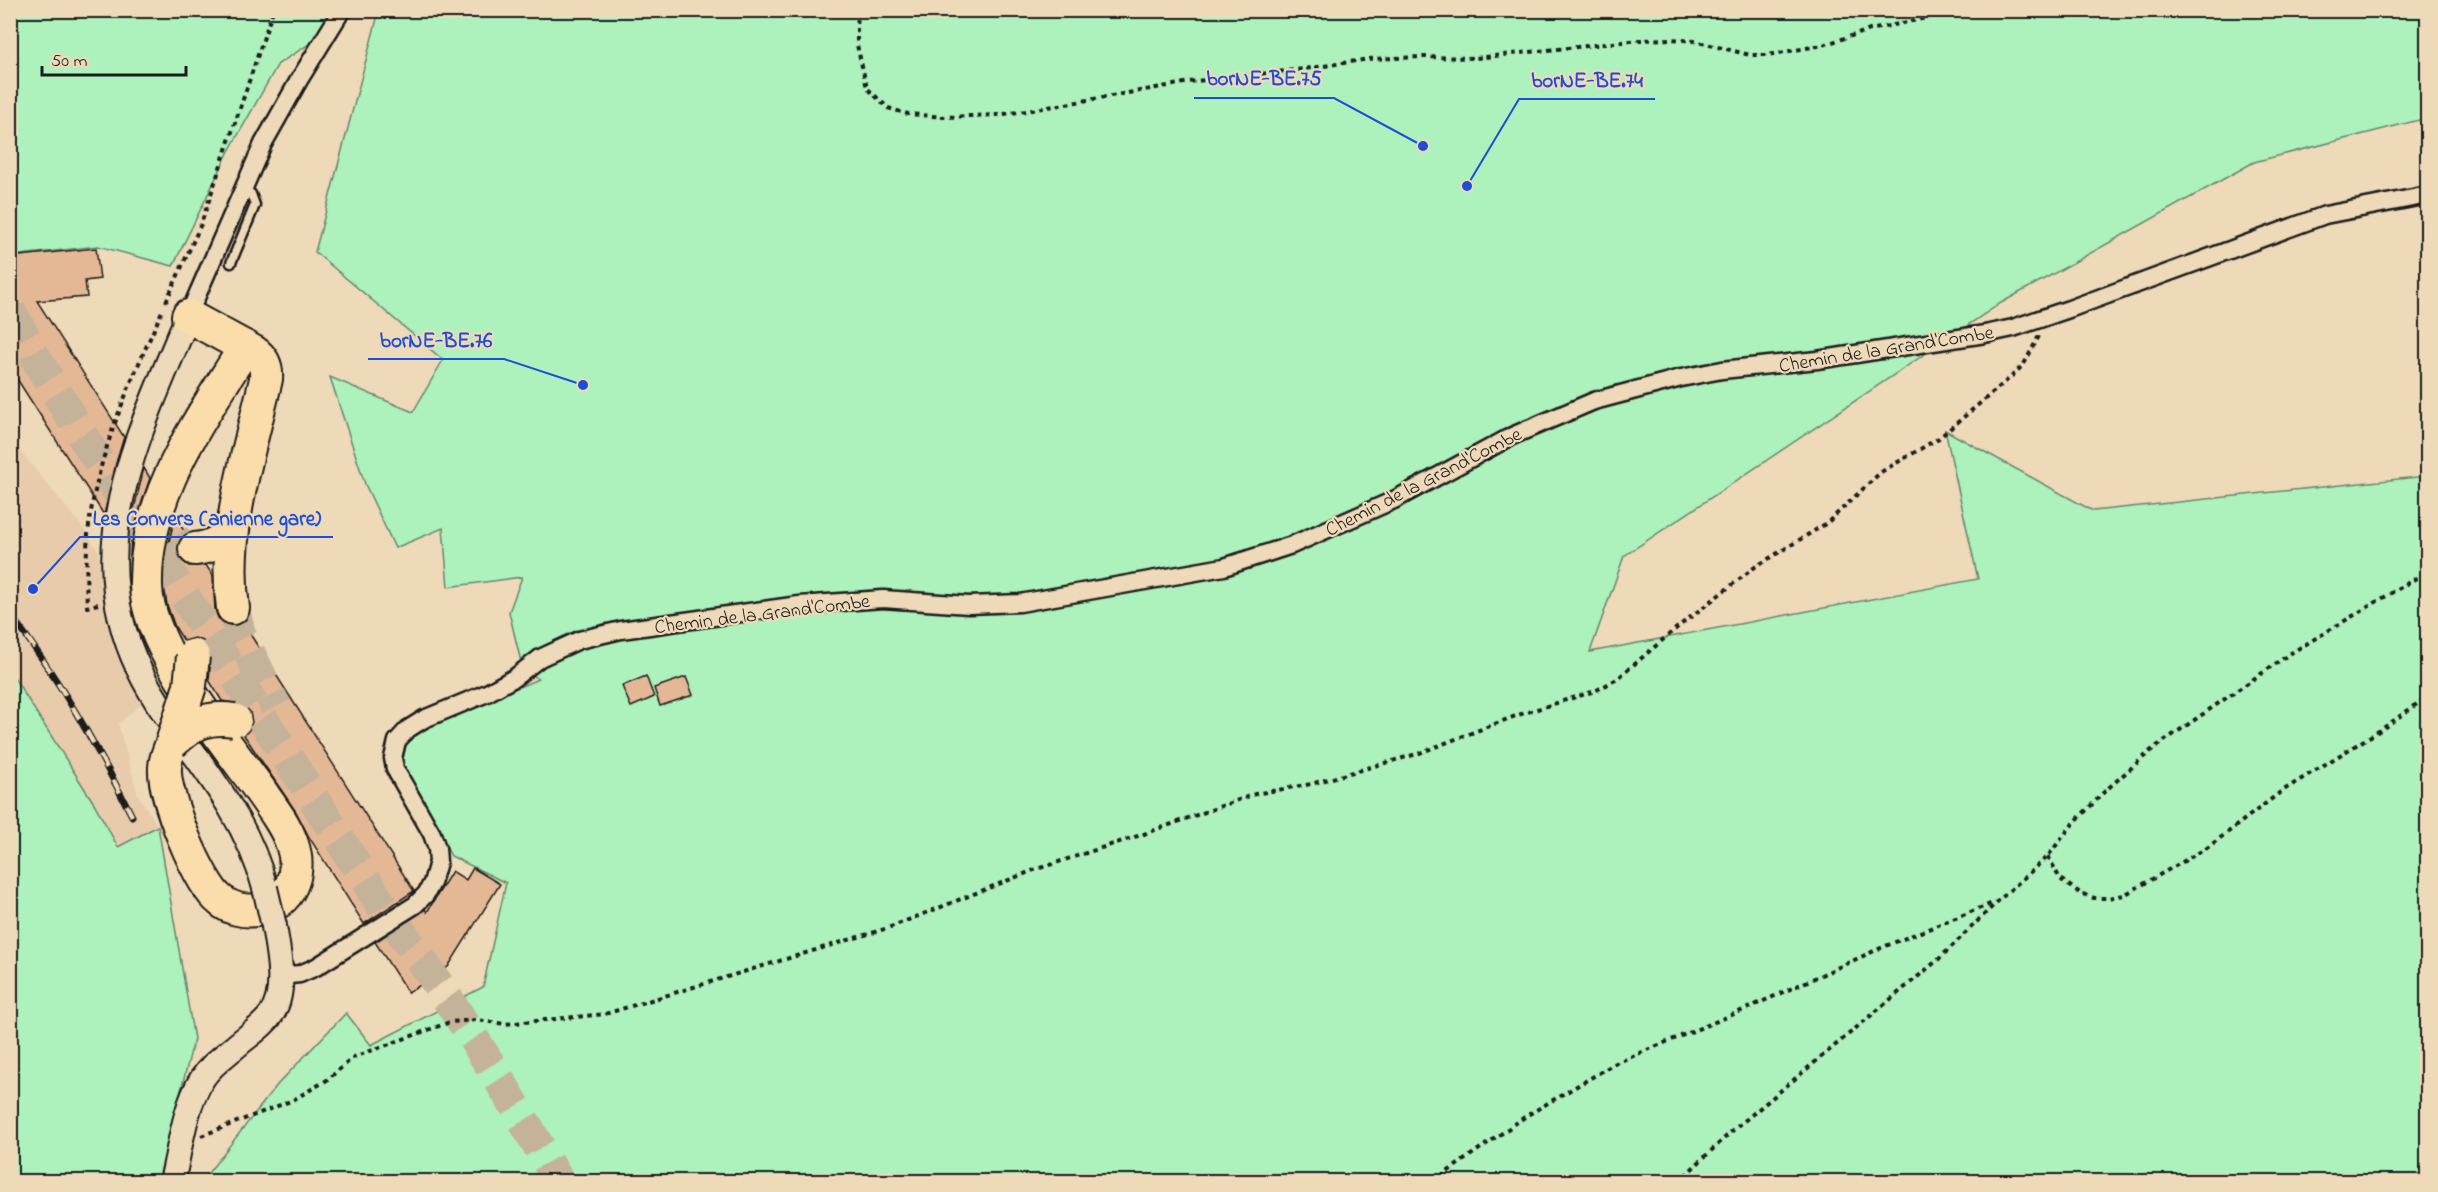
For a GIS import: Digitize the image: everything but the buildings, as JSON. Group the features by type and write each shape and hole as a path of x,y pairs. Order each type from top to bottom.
{"highway":[{"path":"188,316 245,347 262,359 267,372 232,524 230,571 233,608"},
{"path":"193,656 190,686 172,742 165,767 168,796 207,886 223,903 241,910 256,910 276,903 290,890 296,873 296,858 291,840 271,806 174,666 153,620 146,587 152,530 165,485 245,347"},
{"path":"195,549 218,543 232,524"},
{"path":"172,742 199,722 212,718 234,720"}],"street":[{"path":"172,1182 194,1096 209,1070 271,1016 278,1000 280,976 274,926 257,863 233,811 216,782 165,714 142,674 126,634 115,586 114,542 124,480 138,435 188,316 280,112 342,10"},
{"name":"Chemin de la Grand'Combe","path":"280,976 300,974 316,967 414,906 426,894 432,883 438,862 437,848 432,834 395,770 393,753 400,737 423,719 487,693 514,678 540,658 579,640 621,630 799,605 883,599 969,605 1020,603 1224,567 1292,545 1384,505 1503,440 1594,401 1681,378 1722,370 1817,360 1974,336 2048,317 2325,215 2427,195"}],"lane":[{"path":"231,263 255,205 251,194 244,188"}],"path":[{"path":"856,10 857,45 867,88 888,108 908,114 945,117 998,115 1196,81 1369,59 1476,58 1640,40 1671,39 1694,41 1750,55 1768,55 1823,45 1870,30 1964,10"},
{"path":"183,1135 198,1137 209,1134 293,1100 327,1080 354,1057 450,1022 477,1020 505,1024 605,1014 888,928 1034,870 1255,794 1311,784 1417,754 1518,715 1595,691 1617,679 1679,626 1755,567 1827,523 1881,472 1939,438 2024,364 2048,317"},
{"path":"1678,1182 1731,1132 1939,959 2048,856 2072,825 2106,790 2154,747 2291,653 2427,571"},
{"path":"87,607 92,606"},
{"path":"2048,856 2060,879 2080,893 2101,898 2124,895 2207,848 2282,791 2382,729 2427,696"},
{"path":"1433,1182 1526,1116 1616,1063 1883,947 1997,902"}],"shaded area":[{"path":"10,439 79,523 98,550 102,585 117,646 141,704 118,724 138,795 158,826 118,847 95,805 11,671"}],"green space":[{"path":"10,11 361,11 278,64 229,151 173,266 98,246 11,256"},
{"path":"379,11 2427,11 2427,118 2254,162 2001,303 1624,556 1590,652 1978,579 1945,430 2093,511 2427,476 2427,1181 201,1182 278,1084 346,1013 371,1045 483,987 506,883 451,856 402,763 407,740 432,724 538,679 522,666 509,612 522,577 448,587 443,528 395,548 365,484 330,377 413,412 443,360 315,252"},
{"path":"10,671 95,805 118,847 158,826 194,1039 158,1181 11,1181"}],"tunnel":[{"path":"10,310 85,440 384,909 476,1042 559,1182"},
{"path":"143,501 180,544 195,549"},
{"path":"233,608 240,634 276,707"}],"railway":[{"path":"10,614 76,712 132,816"}],"place":[{"name":"borNE-BE.75","path":"1423,146"},
{"name":"borNE-BE.74","path":"1467,186"},
{"name":"borNE-BE.76","path":"583,385"},
{"name":"Les Convers (anienne gare)","path":"33,589"}]}
